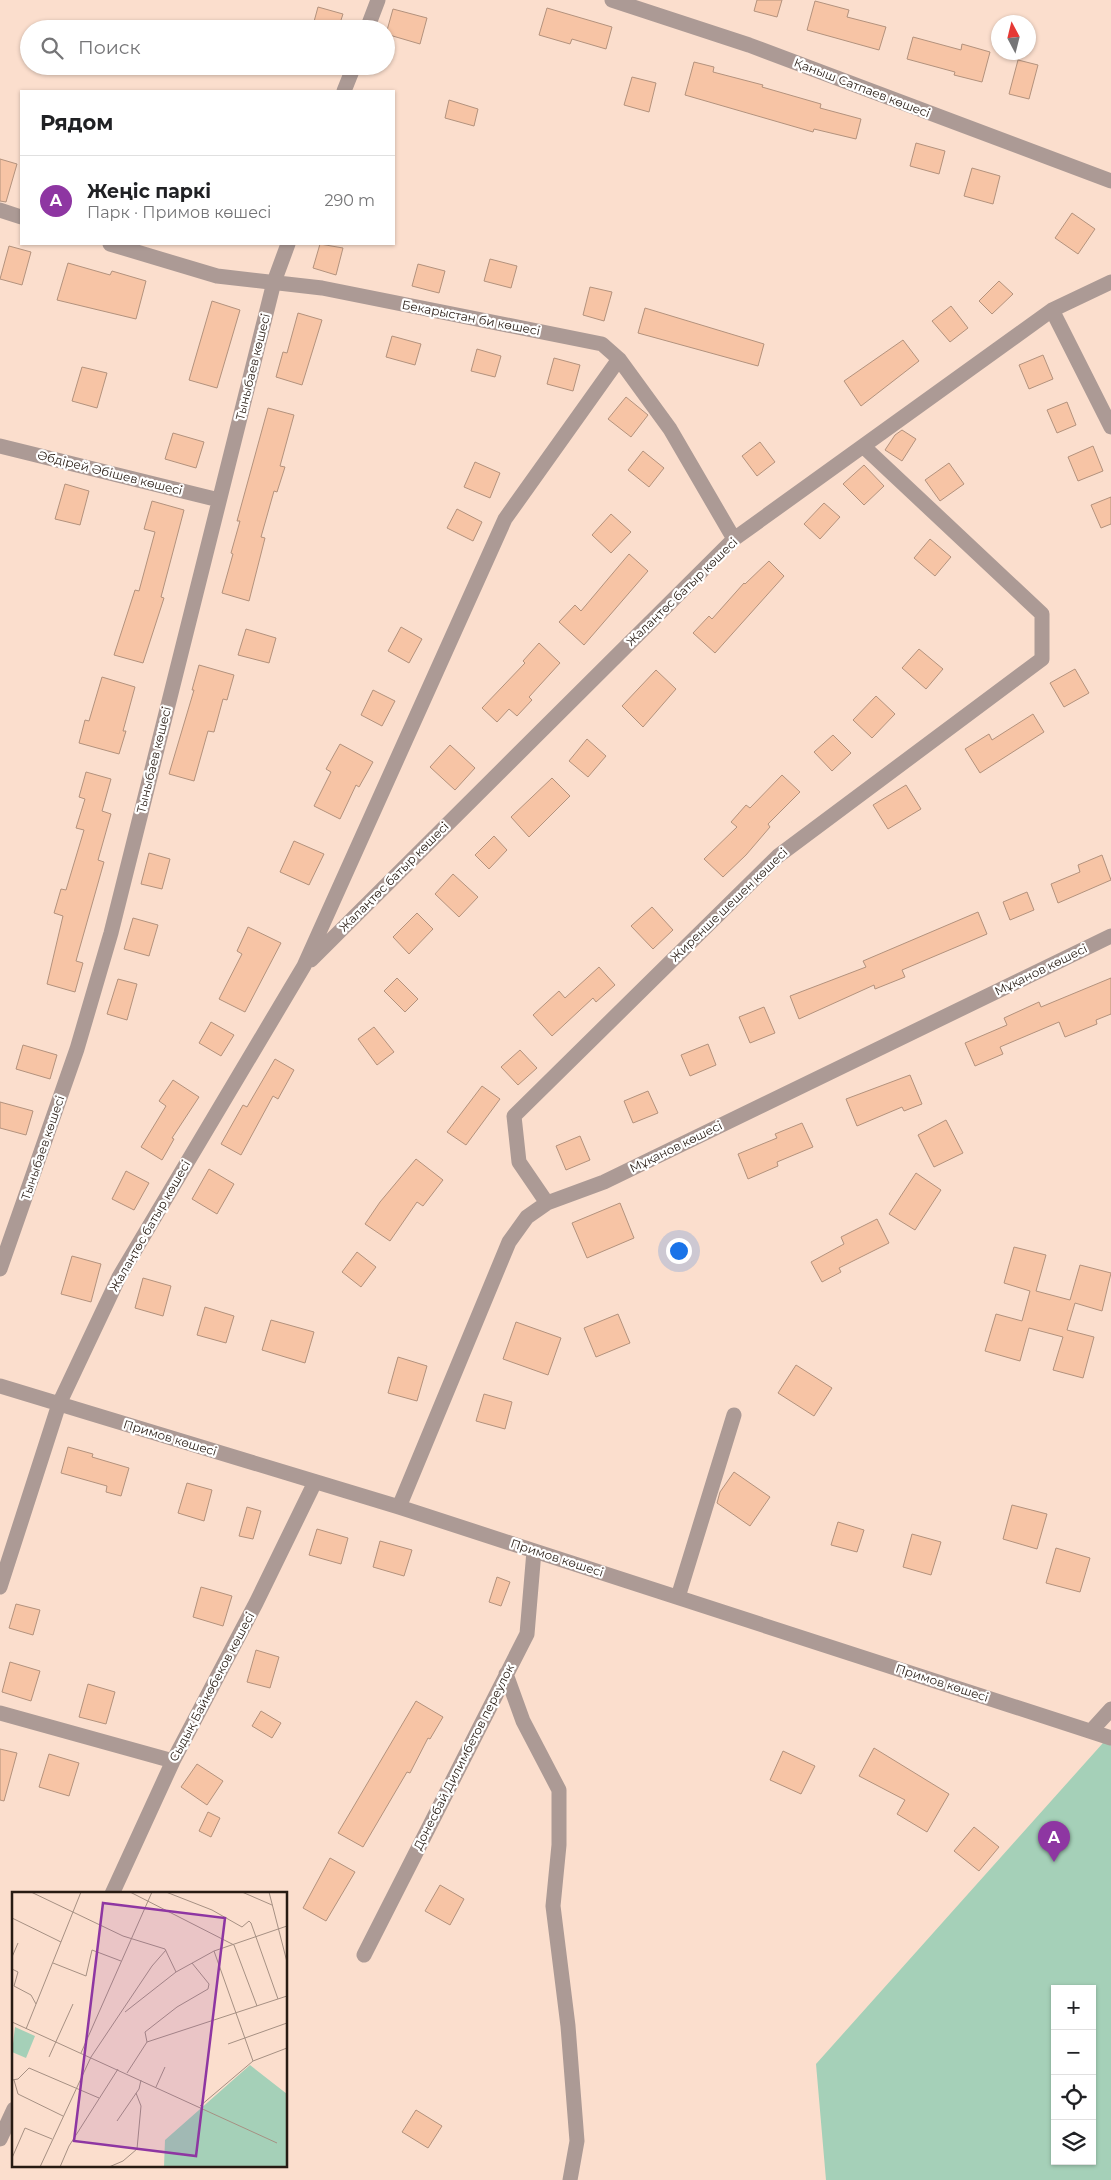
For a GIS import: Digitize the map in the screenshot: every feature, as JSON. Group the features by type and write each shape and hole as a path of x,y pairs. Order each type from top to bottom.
{"street":[{"path":"370,20 378,0"},
{"name":"Қаныш Сатпаев көшесі","path":"612,0 749,45 1111,181"},
{"path":"344,90 350,75"},
{"path":"0,210 20,217"},
{"name":"Бекарыстан би көшесі","path":"113,245 217,276 322,288 602,344 619,358 670,429 734,539"},
{"name":"Тыныбаев көшесі","path":"0,1269 77,1049 111,933 274,282 288,245"},
{"name":"Жалаңтөс батыр көшесі","path":"304,966 734,539 1052,310 1111,282"},
{"path":"1052,310 1111,427"},
{"name":"Жалаңтөс батыр көшесі","path":"0,1587 59,1404 119,1277 304,966 505,518 619,358"},
{"name":"Әбдірей Әбішев көшесі","path":"0,446 219,500"},
{"name":"Жиренше шешен көшесі","path":"547,1202 518,1162 514,1116 778,856 1042,660 1042,614 863,446"},
{"name":"Мұқанов көшесі","path":"399,1507 509,1242 527,1217 547,1202 604,1182 1111,936"},
{"name":"Примов көшесі","path":"0,1386 399,1507 1111,1738"},
{"path":"678,1597 734,1415"},
{"name":"Сыдық Байкөбеков көшесі","path":"113,1892 173,1761 256,1603 315,1482"},
{"name":"Донесбай Дилимбетов переулок","path":"364,1955 527,1634 534,1550"},
{"path":"506,1674 522,1720 560,1790 560,1845 553,1906 568,2026 577,2141 570,2180"},
{"path":"1091,1731 1111,1709"},
{"path":"0,1713 173,1761"},
{"path":"0,2140 12,2113"}],"green space":[{"path":"1111,1734 1111,2180 826,2180 816,2064"}],"building":[{"path":"757,0 782,0 777,17 754,11"},
{"path":"815,1 849,10 847,17 886,27 879,50 807,30"},
{"path":"318,7 343,14 341,20 314,20"},
{"path":"547,8 612,27 606,49 572,39 570,44 539,35"},
{"path":"393,9 427,18 420,44 395,37 395,20 390,20"},
{"path":"913,37 961,50 962,44 990,52 982,82 954,75 955,72 907,59"},
{"path":"1018,60 1038,65 1029,99 1009,94"},
{"path":"694,62 714,67 713,72 763,85 762,87 821,104 820,108 861,119 856,139 814,129 813,132 685,95"},
{"path":"632,77 656,83 649,112 624,105"},
{"path":"449,100 478,109 474,126 445,118"},
{"path":"916,143 945,151 939,174 910,166"},
{"path":"0,159 17,164 6,202 0,201"},
{"path":"972,168 1000,176 993,204 964,196"},
{"path":"1072,213 1095,229 1078,254 1055,238"},
{"path":"320,245 343,248 336,275 313,268"},
{"path":"9,246 31,252 22,285 0,279"},
{"path":"490,259 517,266 511,288 484,281"},
{"path":"68,263 110,275 112,271 146,281 136,319 57,300"},
{"path":"418,264 445,271 439,293 412,286"},
{"path":"999,281 1013,294 992,314 979,301"},
{"path":"590,287 612,292 604,321 583,315"},
{"path":"212,301 240,310 217,388 189,380"},
{"path":"951,306 968,328 950,342 932,321"},
{"path":"645,308 764,344 758,366 638,333"},
{"path":"298,313 322,320 302,385 276,377 283,352 287,353"},
{"path":"392,336 421,344 415,365 386,357"},
{"path":"903,340 919,361 861,406 844,381"},
{"path":"477,349 501,356 495,377 471,371"},
{"path":"1043,355 1053,379 1029,389 1019,365"},
{"path":"554,358 580,365 573,391 547,384"},
{"path":"82,367 107,373 97,408 72,401"},
{"path":"626,397 648,415 631,437 608,419"},
{"path":"1067,402 1076,425 1057,433 1047,410"},
{"path":"268,408 294,415 280,466 285,467 277,492 274,491 261,537 265,538 249,601 222,593 240,521 237,521"},
{"path":"902,430 916,439 902,461 885,450 895,435"},
{"path":"173,433 204,442 196,468 165,459"},
{"path":"760,442 775,462 757,476 742,456"},
{"path":"1093,446 1103,471 1078,481 1068,457"},
{"path":"643,451 664,468 649,487 628,470"},
{"path":"475,462 500,473 490,498 464,487"},
{"path":"949,463 964,484 940,501 925,480"},
{"path":"864,465 884,486 864,505 843,484"},
{"path":"65,484 89,491 80,525 55,519"},
{"path":"1111,497 1111,524 1101,528 1091,505"},
{"path":"152,501 184,510 161,597 164,598 143,663 114,655 135,590 139,591 155,532 144,529"},
{"path":"824,503 840,517 820,539 804,524"},
{"path":"457,509 482,522 473,541 447,528"},
{"path":"611,514 631,532 611,553 592,535"},
{"path":"930,539 951,557 935,576 914,558"},
{"path":"629,554 648,571 584,645 559,622 575,605 581,611"},
{"path":"769,561 784,576 715,653 693,633 709,616 712,619 744,583"},
{"path":"401,627 422,639 409,663 388,651"},
{"path":"246,629 276,638 269,663 238,655"},
{"path":"539,643 560,663 529,697 532,700 517,716 509,709 497,722 482,708 525,663 523,661"},
{"path":"919,649 943,669 926,689 902,668"},
{"path":"199,665 234,675 227,700 223,699 214,732 208,731 194,781 169,774 194,690 192,690"},
{"path":"1075,669 1089,693 1064,707 1050,683"},
{"path":"656,670 676,689 643,727 622,706"},
{"path":"102,677 135,687 119,754 79,743 85,720 89,721"},
{"path":"373,690 395,701 382,726 361,715"},
{"path":"876,696 895,714 872,738 853,720"},
{"path":"1033,714 1044,732 980,773 965,749 989,734 992,740"},
{"path":"833,735 851,753 832,771 814,752"},
{"path":"587,739 606,756 588,777 569,761"},
{"path":"340,744 373,762 359,787 356,785 340,819 314,806 331,772 326,769"},
{"path":"450,745 475,768 455,790 430,767"},
{"path":"86,772 111,779 102,811 111,814 98,860 104,862 76,961 83,963 75,992 47,984 63,916 54,913 61,889 66,890 84,830 76,828 85,799 79,797"},
{"path":"782,775 800,792 768,824 770,827 746,855 723,877 704,859 737,827 731,822 746,805 750,808"},
{"path":"552,778 570,796 529,837 511,817"},
{"path":"906,785 921,809 888,829 873,805"},
{"path":"494,836 507,850 489,869 475,855"},
{"path":"294,841 324,854 309,885 280,872"},
{"path":"149,853 170,859 162,889 141,884"},
{"path":"1102,855 1111,880 1058,903 1051,884 1080,872 1078,865"},
{"path":"453,874 478,897 459,917 435,894"},
{"path":"1027,892 1034,910 1010,920 1003,902"},
{"path":"652,907 673,930 653,949 631,926"},
{"path":"978,912 987,934 902,970 905,977 875,989 874,985 799,1019 790,996 866,967 863,961"},
{"path":"417,913 433,929 409,954 393,937"},
{"path":"133,918 158,925 149,956 124,949"},
{"path":"248,927 281,943 245,1012 219,999 242,954 237,951"},
{"path":"599,967 615,985 596,1002 593,998 552,1036 533,1015 559,991 565,998"},
{"path":"397,978 418,999 405,1012 384,991"},
{"path":"1111,978 1111,1014 1096,1020 1097,1024 1065,1037 1059,1022 1000,1047 1003,1054 975,1066 965,1043 1007,1025 1004,1018 1039,1002 1041,1007"},
{"path":"118,979 137,984 127,1020 107,1014"},
{"path":"764,1007 775,1033 750,1043 739,1017"},
{"path":"211,1022 234,1035 221,1056 199,1043"},
{"path":"374,1027 394,1052 377,1065 358,1039"},
{"path":"708,1044 716,1065 690,1076 681,1055"},
{"path":"23,1045 57,1055 50,1079 16,1069"},
{"path":"520,1050 537,1068 518,1085 501,1067"},
{"path":"275,1059 294,1070 278,1099 273,1096 241,1155 221,1144 243,1105 247,1107"},
{"path":"910,1075 922,1104 904,1111 902,1107 857,1126 846,1099"},
{"path":"173,1080 199,1097 172,1138 174,1139 162,1160 141,1147 166,1106 159,1101"},
{"path":"482,1086 500,1099 466,1145 447,1132"},
{"path":"648,1091 658,1113 633,1123 624,1101"},
{"path":"0,1102 33,1111 26,1135 0,1128"},
{"path":"946,1120 963,1153 934,1167 918,1135"},
{"path":"802,1123 813,1147 777,1162 778,1166 748,1179 738,1154 777,1138 775,1134"},
{"path":"580,1136 590,1160 566,1170 556,1146"},
{"path":"416,1159 443,1180 423,1206 417,1202 390,1241 365,1224 380,1202"},
{"path":"209,1169 234,1184 217,1214 192,1199"},
{"path":"126,1171 149,1183 134,1210 112,1199"},
{"path":"916,1173 941,1190 915,1230 889,1214"},
{"path":"620,1203 634,1238 587,1258 572,1223"},
{"path":"877,1219 889,1243 839,1268 841,1272 822,1282 811,1262 844,1244 841,1237"},
{"path":"1014,1247 1046,1255 1036,1291 1070,1300 1080,1265 1111,1273 1102,1311 1075,1303 1067,1330 1094,1337 1083,1378 1053,1370 1063,1337 1029,1328 1020,1361 985,1351 996,1314 1022,1321 1030,1291 1004,1283"},
{"path":"357,1252 376,1267 361,1287 342,1272"},
{"path":"72,1256 101,1264 91,1302 61,1294"},
{"path":"143,1278 171,1286 163,1316 135,1308"},
{"path":"205,1307 234,1316 226,1343 197,1335"},
{"path":"618,1314 630,1343 596,1357 584,1328"},
{"path":"271,1320 314,1332 305,1363 262,1350"},
{"path":"516,1322 561,1338 548,1375 503,1359"},
{"path":"398,1357 427,1366 417,1401 388,1393"},
{"path":"796,1365 832,1388 814,1416 778,1393"},
{"path":"484,1394 512,1402 505,1429 476,1421"},
{"path":"68,1447 93,1454 92,1457 129,1468 121,1496 106,1492 107,1486 61,1473"},
{"path":"734,1472 770,1497 750,1526 717,1503 720,1492"},
{"path":"187,1483 212,1490 204,1521 178,1513"},
{"path":"1012,1505 1047,1514 1037,1549 1003,1539"},
{"path":"247,1507 261,1511 253,1539 239,1536"},
{"path":"838,1522 864,1530 857,1552 831,1545"},
{"path":"317,1529 348,1538 341,1564 309,1555"},
{"path":"912,1534 941,1542 931,1575 903,1567"},
{"path":"380,1541 412,1550 404,1576 373,1567"},
{"path":"1056,1548 1090,1558 1080,1592 1046,1583"},
{"path":"497,1577 510,1582 501,1606 489,1602"},
{"path":"201,1587 232,1596 223,1626 193,1617"},
{"path":"16,1604 40,1610 33,1635 9,1628"},
{"path":"256,1650 279,1657 270,1688 247,1682"},
{"path":"10,1662 40,1671 31,1701 2,1692"},
{"path":"88,1684 115,1692 106,1724 79,1717"},
{"path":"416,1701 443,1717 430,1739 428,1738 410,1773 407,1772 363,1847 338,1833"},
{"path":"261,1711 281,1723 272,1738 252,1726"},
{"path":"874,1748 949,1794 927,1832 897,1814 905,1800 859,1776"},
{"path":"0,1749 17,1753 4,1801 0,1800"},
{"path":"783,1751 815,1766 801,1794 770,1780"},
{"path":"49,1754 79,1763 69,1796 39,1787"},
{"path":"197,1764 223,1781 207,1805 181,1787"},
{"path":"208,1812 220,1818 211,1837 199,1831"},
{"path":"974,1827 999,1847 979,1871 954,1851"},
{"path":"330,1858 355,1872 326,1921 303,1908"},
{"path":"440,1885 464,1899 450,1925 425,1911"},
{"path":"416,2110 442,2126 428,2148 402,2132"}],"place":[{"name":"Жеңіс паркі","path":"1054,1862"}]}
